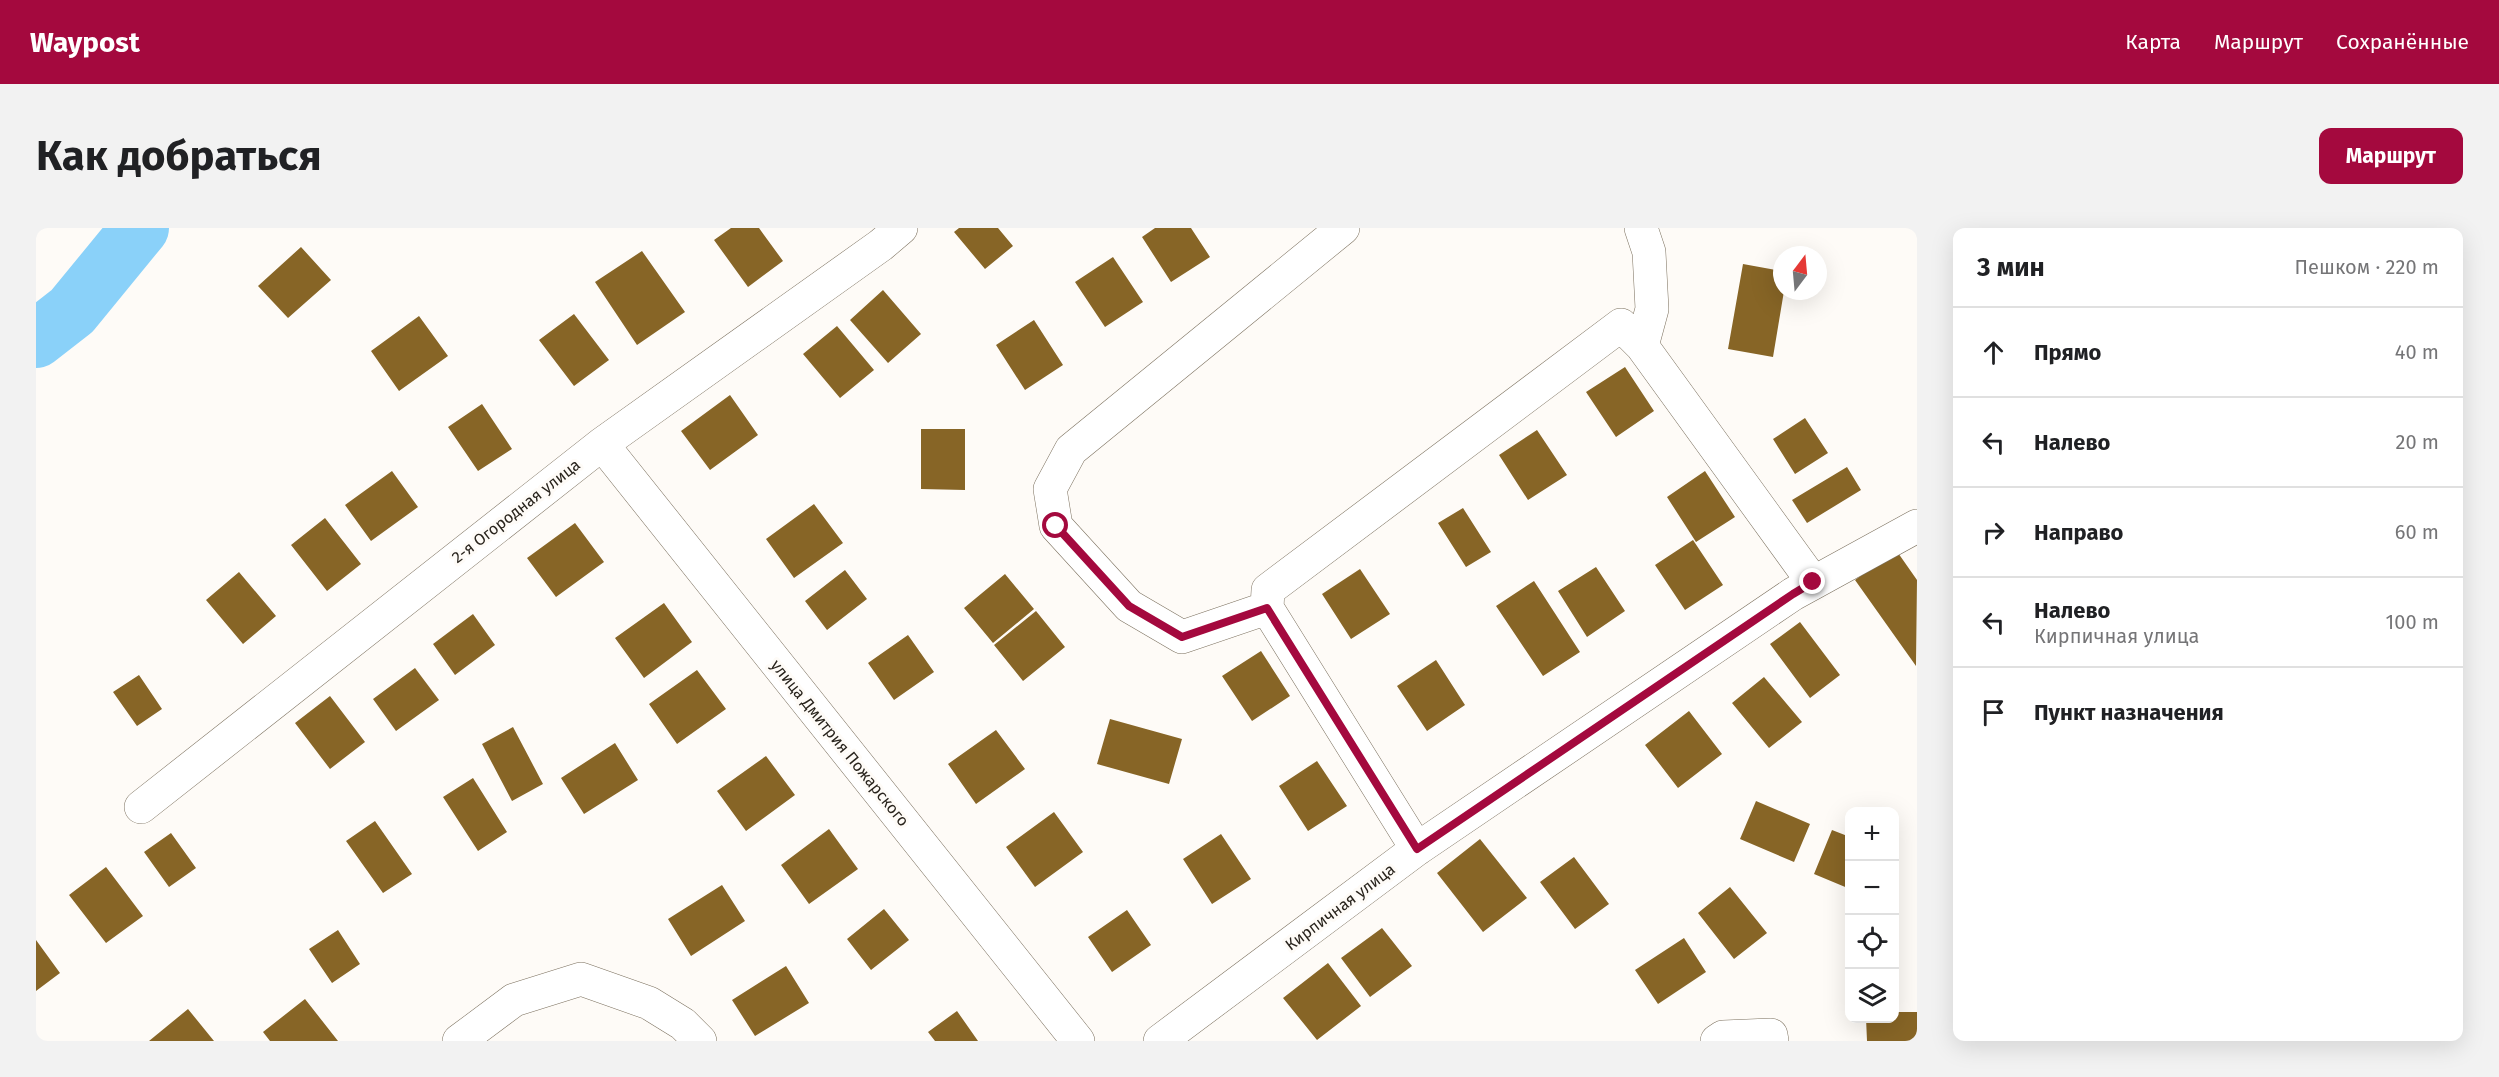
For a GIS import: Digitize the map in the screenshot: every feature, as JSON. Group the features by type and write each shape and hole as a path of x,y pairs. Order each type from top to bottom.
{"street":[{"name":"2-я Огородная улица","path":"141,807 602,444 881,244 900,228"},
{"path":"1267,608 1182,637 1129,606 1056,526 1050,489 1071,450 1343,228"},
{"path":"1641,228 1649,252 1652,309 1642,346"},
{"path":"1417,849 1267,608 1268,590 1621,325 1642,346 1813,582"},
{"name":"улица Дмитрия Пожарского","path":"602,444 1078,1041"},
{"name":"Кирпичная улица","path":"1160,1041 1417,849 1793,594 1917,526"},
{"path":"459,1041 513,1000 581,979 649,1003 683,1024 700,1041"},
{"path":"1717,1041 1723,1038 1771,1035 1772,1041"}],"building":[{"path":"731,228 759,228 783,261 748,287 714,240"},
{"path":"959,228 998,228 1013,246 985,269 954,232"},
{"path":"1155,228 1191,228 1210,257 1171,282 1142,237"},
{"path":"301,247 331,280 288,318 258,286"},
{"path":"642,251 685,312 637,345 595,282"},
{"path":"1113,257 1143,302 1105,327 1075,282"},
{"path":"1743,264 1773,269 1773,300 1782,300 1773,357 1728,349"},
{"path":"883,290 921,334 888,363 850,320"},
{"path":"574,314 609,360 574,386 539,340"},
{"path":"419,316 448,356 399,391 371,351"},
{"path":"1034,320 1063,365 1025,390 996,345"},
{"path":"837,326 874,370 840,398 803,354"},
{"path":"1625,367 1654,411 1616,437 1586,392"},
{"path":"730,395 758,435 710,470 681,431"},
{"path":"482,404 512,449 478,471 448,427"},
{"path":"1805,418 1828,453 1795,474 1773,439"},
{"path":"921,429 965,429 965,490 921,489"},
{"path":"1537,430 1567,475 1528,500 1499,455"},
{"path":"1847,467 1861,490 1807,523 1792,500"},
{"path":"392,471 418,507 371,541 345,505"},
{"path":"1705,471 1735,517 1696,542 1667,497"},
{"path":"814,504 843,543 794,578 766,539"},
{"path":"1463,508 1491,552 1466,567 1438,523"},
{"path":"325,518 361,564 327,591 291,545"},
{"path":"575,523 604,562 556,597 527,558"},
{"path":"1693,540 1723,585 1685,610 1655,565"},
{"path":"1896,550 1917,580 1916,666 1855,580"},
{"path":"1596,567 1625,611 1587,637 1558,591"},
{"path":"1360,569 1390,614 1351,639 1322,594"},
{"path":"845,570 867,599 827,630 805,601"},
{"path":"239,572 276,616 243,644 206,600"},
{"path":"1005,574 1034,609 993,643 964,608"},
{"path":"1534,581 1580,652 1543,676 1496,606"},
{"path":"664,603 692,642 644,678 615,638"},
{"path":"1036,611 1065,647 1023,681 994,645"},
{"path":"473,614 495,645 455,675 433,644"},
{"path":"1800,622 1840,675 1810,698 1770,644"},
{"path":"908,635 934,672 894,700 868,663"},
{"path":"1261,651 1290,696 1252,721 1222,676"},
{"path":"1436,660 1465,705 1427,731 1397,686"},
{"path":"415,668 439,700 396,731 373,699"},
{"path":"697,670 726,709 677,744 649,704"},
{"path":"139,675 162,709 137,726 113,692"},
{"path":"1764,677 1802,722 1769,748 1732,703"},
{"path":"330,696 365,742 330,769 295,723"},
{"path":"1689,711 1722,754 1678,788 1645,745"},
{"path":"1110,719 1182,739 1169,784 1097,764"},
{"path":"513,727 543,784 512,801 482,744"},
{"path":"996,730 1025,769 976,804 948,764"},
{"path":"615,743 638,780 584,814 561,778"},
{"path":"766,756 795,795 746,831 717,791"},
{"path":"1317,761 1347,806 1308,831 1279,786"},
{"path":"473,778 507,832 478,851 443,797"},
{"path":"1756,801 1810,824 1794,862 1740,839"},
{"path":"1054,812 1083,852 1035,887 1006,847"},
{"path":"375,821 412,874 383,893 346,841"},
{"path":"829,829 858,869 809,904 781,865"},
{"path":"1832,830 1845,835 1845,887 1814,874"},
{"path":"171,833 196,868 169,887 144,852"},
{"path":"1221,834 1251,879 1212,904 1183,859"},
{"path":"1480,839 1527,898 1483,932 1437,873"},
{"path":"1574,857 1609,904 1575,929 1540,882"},
{"path":"106,867 143,916 106,943 69,895"},
{"path":"722,885 745,921 691,956 668,919"},
{"path":"1730,887 1767,933 1734,959 1698,913"},
{"path":"884,909 909,940 871,970 847,939"},
{"path":"1127,910 1151,945 1112,972 1088,937"},
{"path":"1382,928 1412,966 1370,997 1341,958"},
{"path":"338,930 360,964 332,983 309,949"},
{"path":"1684,938 1706,972 1658,1004 1635,970"},
{"path":"36,940 60,973 36,991"},
{"path":"1328,963 1361,1006 1317,1040 1283,998"},
{"path":"786,966 809,1003 755,1036 732,1000"},
{"path":"305,999 338,1041 270,1041 263,1032"},
{"path":"188,1009 214,1041 149,1041"},
{"path":"957,1011 978,1041 935,1041 928,1032"},
{"path":"1899,1012 1917,1012 1917,1041 1867,1041 1866,1023 1899,1023"}],"waterway":[{"path":"36,339 72,311 140,228"}],"route":[{"path":"1056,526 1129,606 1182,637 1267,608 1417,849 1813,582"}]}
